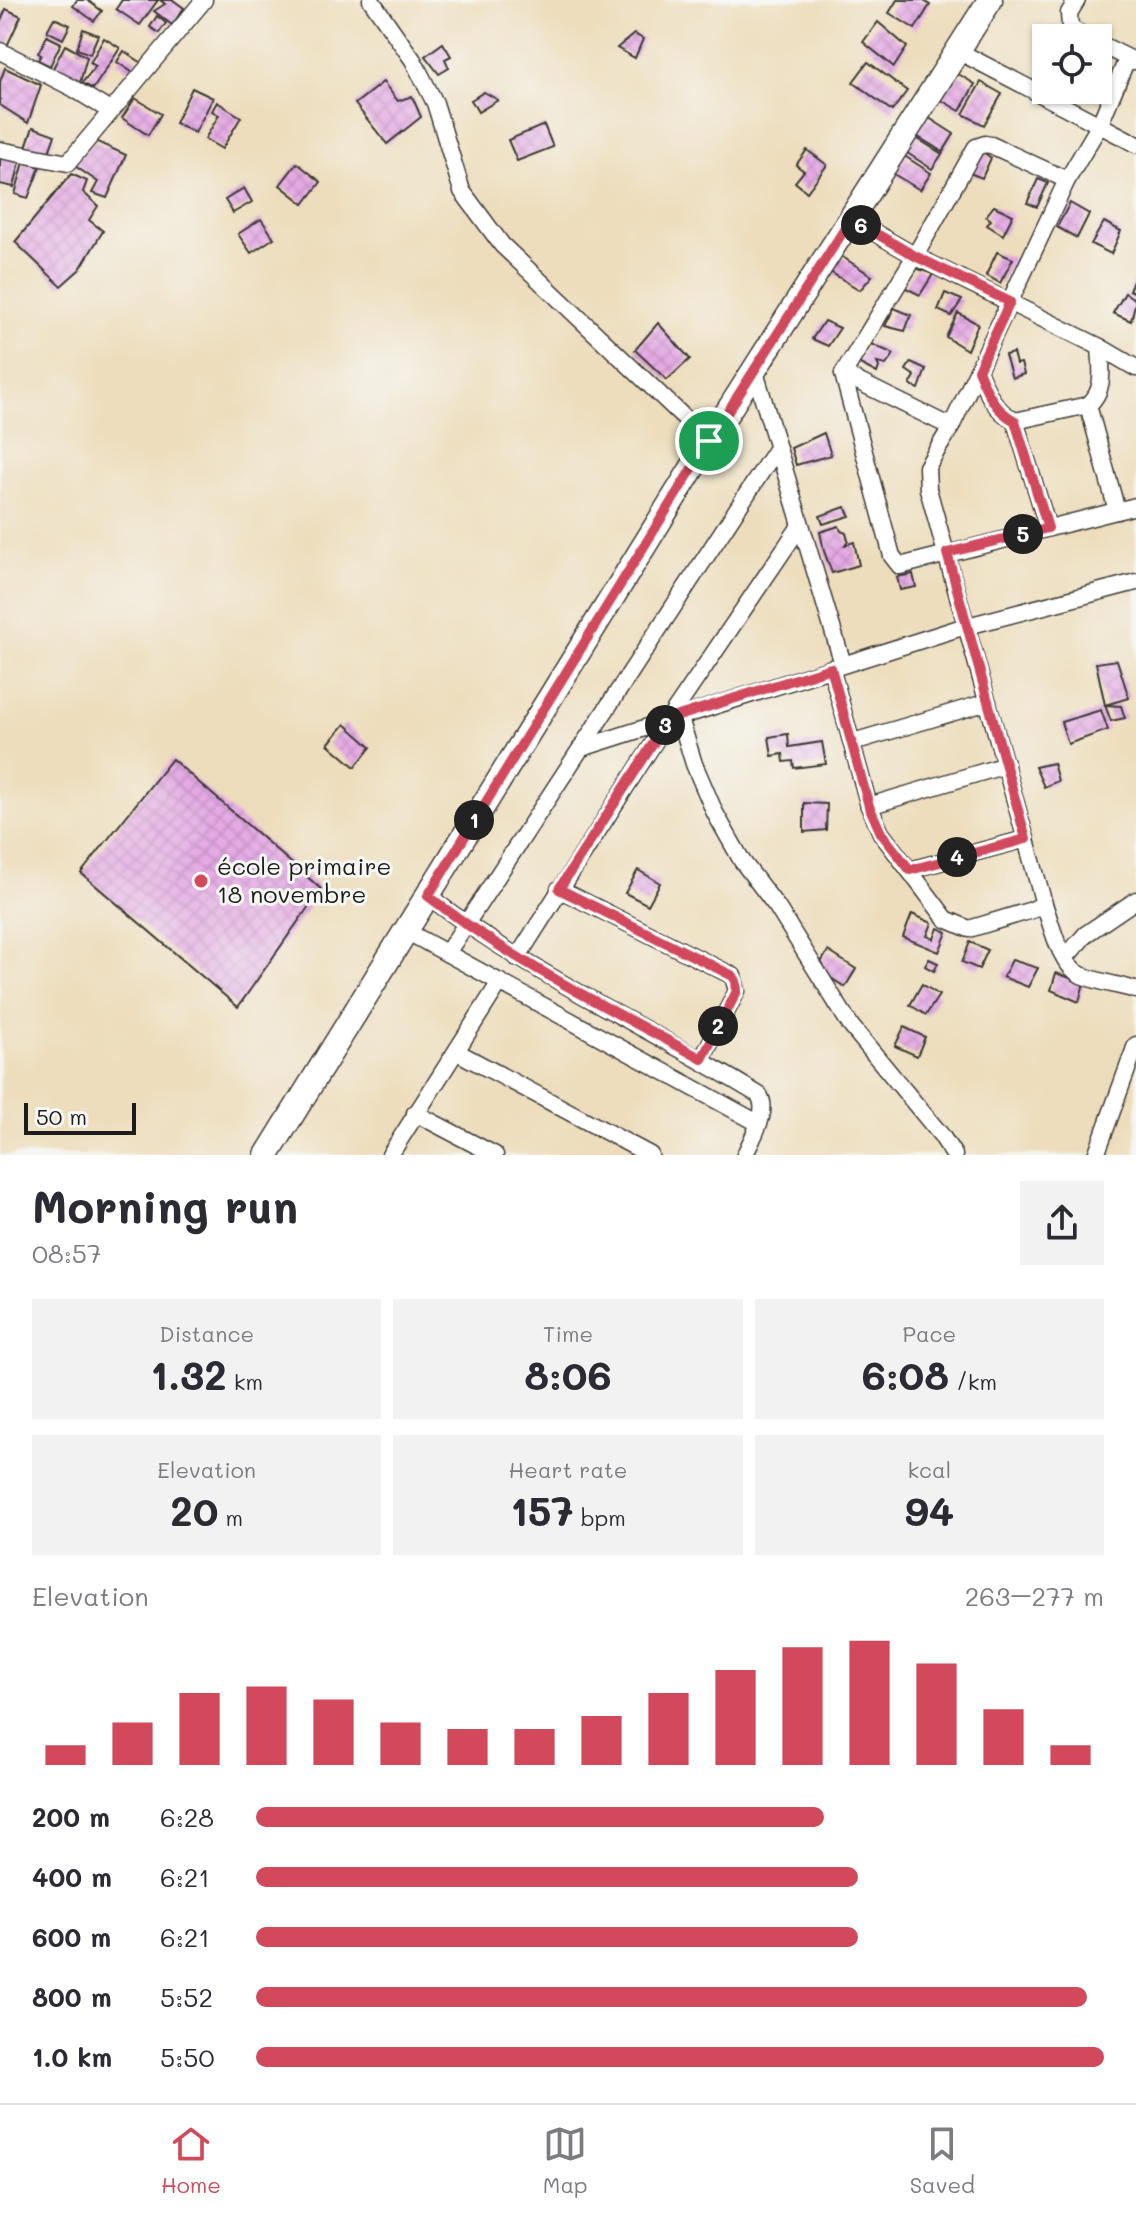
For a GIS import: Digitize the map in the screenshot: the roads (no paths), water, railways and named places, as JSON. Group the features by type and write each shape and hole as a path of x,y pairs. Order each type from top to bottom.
{"main road":[{"path":"267,1155 709,441 990,0"}],"street":[{"path":"0,150 68,163 204,0"},
{"path":"371,0 413,60 435,103 462,191 502,245 709,441"},
{"path":"1070,24 1069,13 1077,0"},
{"path":"1112,50 1132,60 1099,126 1067,180 951,427 927,467 927,480 1044,904 1065,958 1081,975 1136,990"},
{"path":"0,51 110,111"},
{"path":"958,51 1136,144"},
{"path":"1067,180 991,145 980,144 976,147 915,256 843,374 895,562 904,566 1136,506"},
{"path":"851,219 915,256 1100,347 1136,368"},
{"path":"1015,421 1088,405 1096,399 1102,377 1100,347"},
{"path":"978,370 990,399 999,411 1015,421 1048,528"},
{"path":"755,372 837,666 869,806 881,833 946,919 969,929 1044,904"},
{"path":"843,374 951,427"},
{"path":"1088,405 1117,511"},
{"path":"447,953 777,448"},
{"path":"517,958 559,889 800,526"},
{"path":"582,748 967,626 1136,582"},
{"path":"853,742 988,702"},
{"path":"674,717 715,813 742,861 777,907 851,1026 954,1155"},
{"path":"869,806 1006,765"},
{"path":"910,870 1026,839"},
{"path":"559,889 733,976 737,991 702,1059"},
{"path":"428,896 465,925 517,958 702,1059 759,1095 765,1111 745,1155"},
{"path":"1065,958 1086,934 1136,900"},
{"path":"406,931 758,1123"},
{"path":"390,1155 500,982"},
{"path":"1096,1155 1136,1045"},
{"path":"457,1052 650,1155"},
{"path":"415,1113 495,1155"}],"place":[{"name":"école primaire 18 novembre","path":"201,881"}]}
